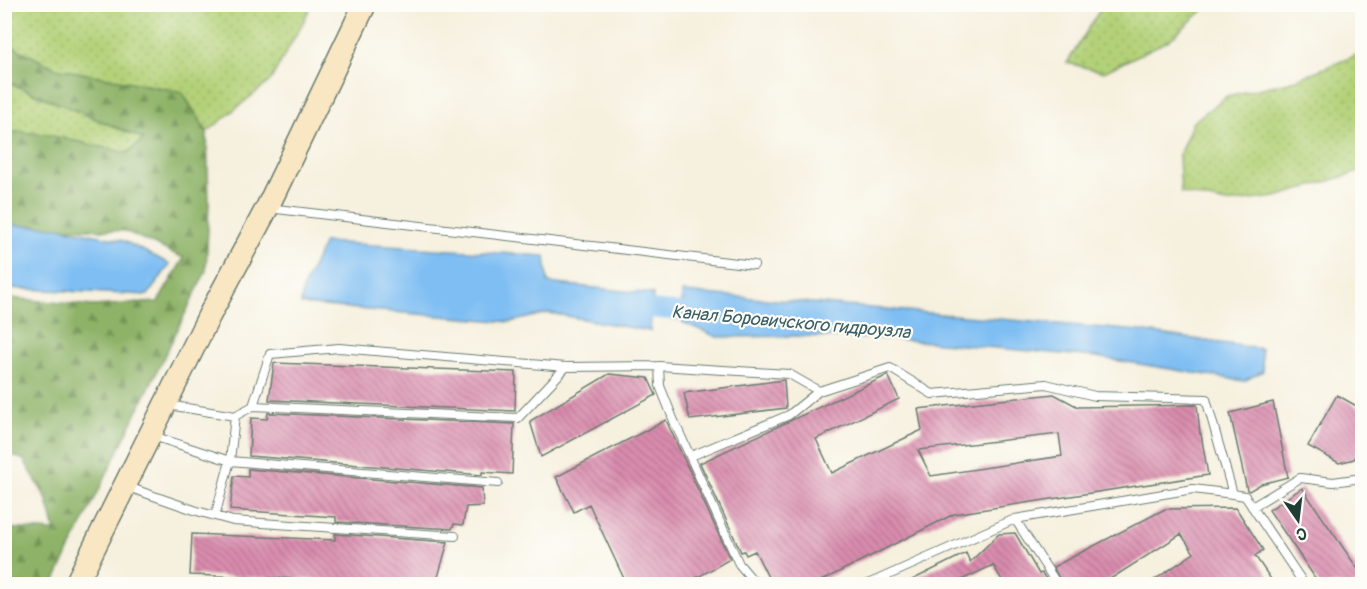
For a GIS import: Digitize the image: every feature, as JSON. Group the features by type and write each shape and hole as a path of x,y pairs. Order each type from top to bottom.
{"main road":[{"path":"76,585 208,316 267,208 365,4"}],"lane":[{"path":"267,208 754,265"},
{"path":"253,406 270,354 339,348 566,367 659,366 789,374 819,391"},
{"path":"659,366 660,386 674,421 692,456 739,564 756,585"},
{"path":"165,404 235,416 253,406 518,418 566,367"},
{"path":"692,456 789,415 819,391 890,368 932,394 1046,384 1095,396 1206,399 1233,494"},
{"path":"215,516 230,461 235,416"},
{"path":"150,435 230,461 498,483"},
{"path":"1252,507 1300,478 1333,482 1362,478"},
{"path":"124,486 233,521 454,536"},
{"path":"868,585 1015,519 1193,489 1245,496 1304,585"},
{"path":"1015,519 1057,585"}],"green space":[{"path":"4,5 311,5 270,81 207,132 182,92 55,68 6,44"},
{"path":"1103,5 1209,5 1169,40 1104,72 1067,63"},
{"path":"4,42 55,68 182,92 207,132 209,203 206,271 53,584 5,584 5,528 55,531 47,500 24,460 5,452 5,301 10,298 93,306 158,302 184,258 125,231 5,225 5,131 44,134 127,153 144,139 5,81"},
{"path":"1362,53 1362,171 1276,197 1226,203 1181,193 1179,155 1193,122 1227,96 1289,82"},
{"path":"4,81 144,139 127,153 44,134 5,131"}],"water":[{"path":"5,225 57,227 124,241 170,264 148,295 5,288"},
{"path":"324,242 545,256 548,283 653,294 650,331 549,313 510,322 301,304 303,288"},
{"path":"682,292 1140,331 1261,349 1263,371 1244,381 1096,357 896,339 800,336 717,337 682,322"}],"building":[{"path":"274,363 516,372 515,411 269,400"},
{"path":"609,374 648,378 656,395 541,457 530,421"},
{"path":"888,375 899,399 816,439 832,473 922,430 918,409 1054,394 1078,407 1197,405 1208,475 954,514 813,585 772,585 755,551 746,555 744,551 741,552 700,463","holes":["1059,434 1062,456 931,476 918,450"]},
{"path":"784,380 786,408 690,420 684,393"},
{"path":"1337,395 1362,409 1362,444 1354,459 1339,463 1308,446"},
{"path":"1273,402 1288,477 1261,484 1249,491 1230,413"},
{"path":"268,413 514,424 512,474 482,472 482,475 249,456 251,418 267,419"},
{"path":"666,420 730,559 684,585 627,585 589,504 574,512 556,477"},
{"path":"248,469 482,488 483,506 466,507 463,525 454,524 452,529 336,522 336,517 230,510 234,476 248,477"},
{"path":"1302,488 1362,575 1362,585 1320,585 1269,510"},
{"path":"1236,508 1263,550 1255,556 1275,585 1147,585 1194,553 1181,534 1101,585 1063,585 1053,567 1165,509"},
{"path":"1015,533 1039,574 1042,573 1050,585 1005,585 993,565 951,585 902,585 966,553 970,562 999,534"},
{"path":"192,534 335,540 335,534 448,542 436,584 190,575"}],"waterway":[{"name":"Канал Боровичского гидроузла","path":"626,307 707,314"}]}
